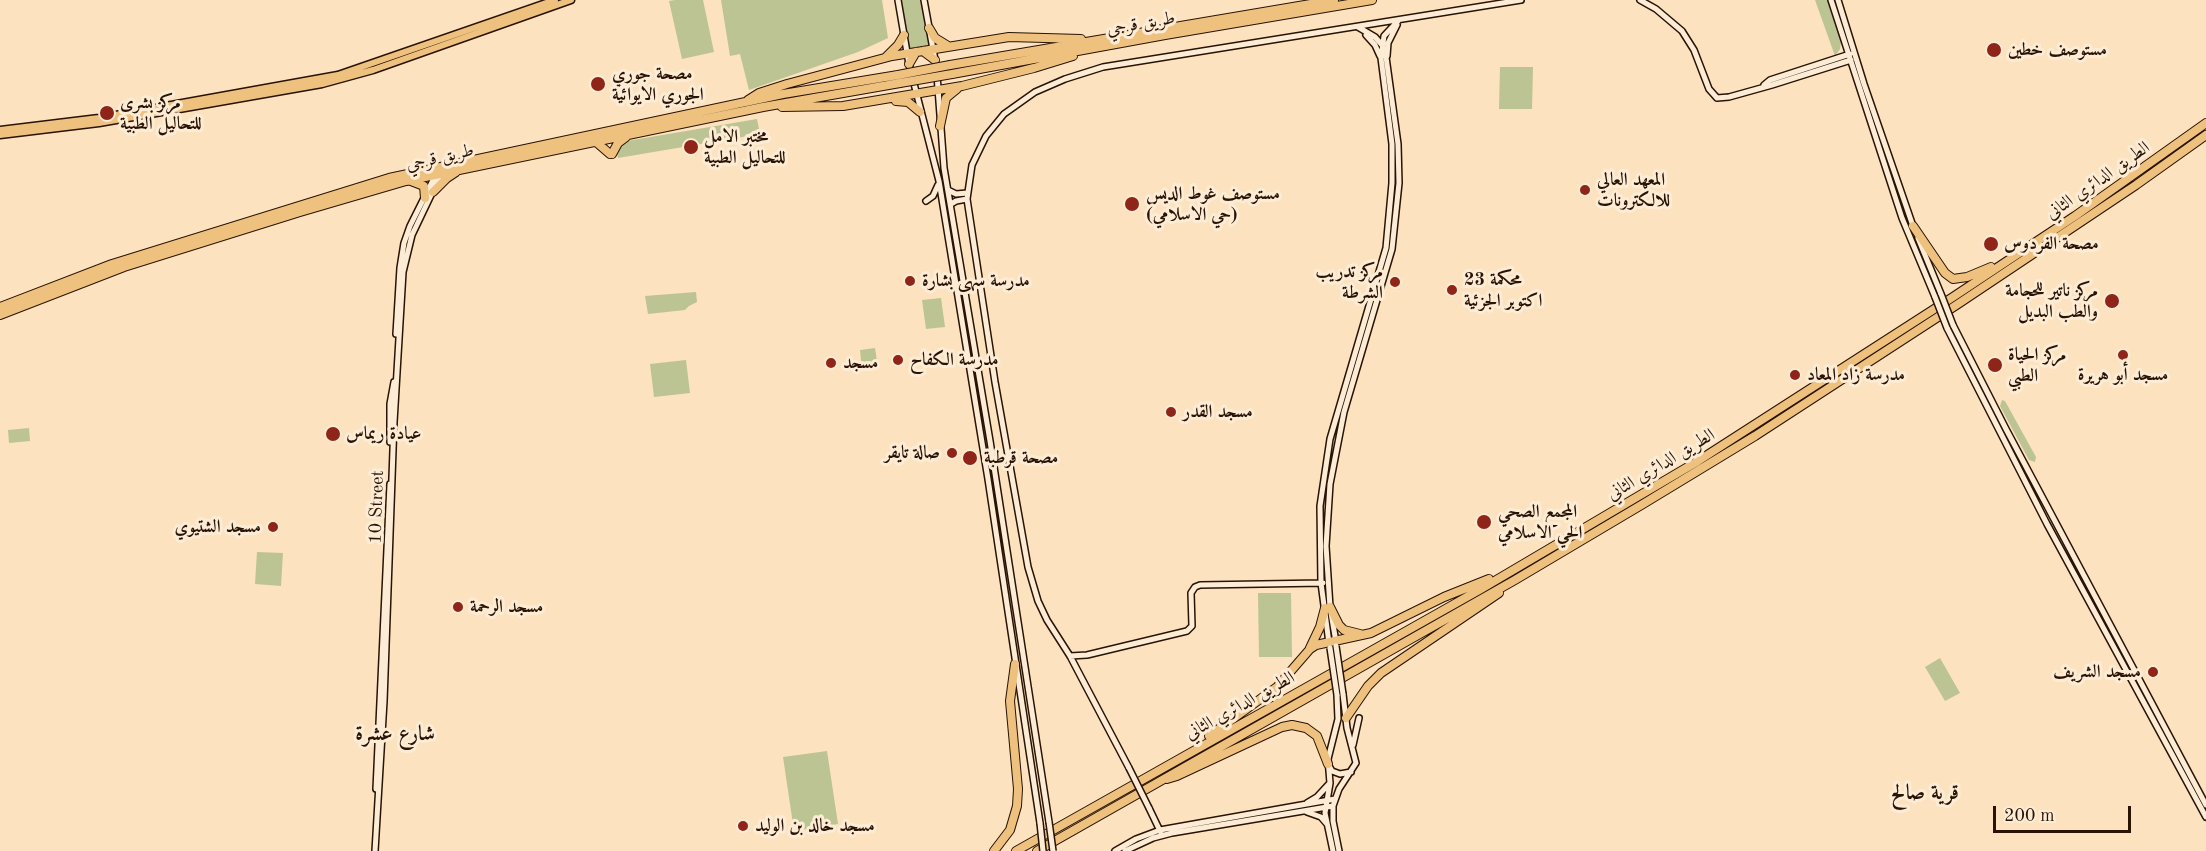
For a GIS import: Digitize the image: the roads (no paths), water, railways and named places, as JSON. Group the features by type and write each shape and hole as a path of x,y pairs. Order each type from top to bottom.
{"highway":[{"name":"طريق قرجي","path":"0,315 124,267 228,231 380,181 429,169 745,103 899,79 952,74 1086,45 1334,0"},
{"name":"طريق قرجي","path":"0,307 112,264 406,181 464,167 899,79 950,66 1372,0"},
{"path":"929,28 935,38 948,46"},
{"path":"885,58 904,35"},
{"path":"745,103 759,93 787,84 885,58 948,46 1010,37 1067,38 1086,45"},
{"path":"763,107 825,107 962,86 1072,56 1086,45"},
{"path":"916,52 935,60"},
{"path":"909,64 916,52"},
{"path":"940,126 946,98 962,86"},
{"path":"889,98 908,102 920,112"},
{"name":"الطريق الدائري الثاني","path":"1016,851 1698,461 2075,216 2206,123"},
{"path":"595,141 611,154 621,140 637,132"},
{"name":"الطريق الدائري الثاني","path":"1037,851 1515,580 1755,436 2136,185 2206,135"},
{"path":"433,192 447,178 464,167"},
{"path":"406,181 424,186 425,198"},
{"path":"1913,226 1945,273 1953,279 1959,280 1999,266"},
{"path":"1310,649 1333,645 1371,633 1444,597 1507,572"},
{"path":"1346,719 1368,686 1381,674 1495,597 1515,580"},
{"path":"1327,607 1344,630 1359,634 1371,633"},
{"path":"1166,765 1264,698 1287,677 1310,649 1327,607"},
{"path":"994,851 1010,830 1017,806 1018,789 1010,701 1015,664"},
{"path":"1010,701 1015,697 1020,697"},
{"path":"1157,781 1177,776 1282,727 1292,725 1306,728 1317,736 1328,764"}],"main road":[{"path":"0,130 99,118 338,75 555,0"},
{"path":"0,135 108,121 331,81 373,70 571,0"}],"street":[{"path":"898,0 904,35 916,52"},
{"path":"924,0 935,60 920,112 939,181 988,479 1043,851"},
{"path":"1161,833 1070,656 1047,620 1028,567 994,382 967,196 972,165 986,136 1004,114 1035,92 1065,79 1103,67 1521,0"},
{"path":"1640,0 1656,9 1682,31 1694,50 1714,97 1729,97 1772,86 1852,56"},
{"path":"1831,0 1913,226 1953,325 2206,805"},
{"path":"1838,0 1852,56 1902,218 1947,328 2000,433 2206,817"},
{"path":"1382,45 1389,29 1402,20"},
{"path":"1339,851 1333,821 1333,806 1339,789 1356,763 1340,695 1327,607 1321,584 1320,506 1330,439 1383,259 1389,228 1392,144 1384,57 1390,34 1402,20"},
{"path":"1327,607 1328,507 1337,441 1383,284 1396,228 1399,183 1398,144 1382,45 1375,37 1354,27"},
{"path":"1354,27 1368,36 1384,57"},
{"path":"909,64 927,90 940,126 948,190 1053,851"},
{"name":"10 Street","path":"374,851 384,701 394,422 403,272 412,235 433,192 439,173"},
{"name":"10 Street","path":"374,851 390,477 390,405 400,268 407,234 439,173"},
{"path":"926,201 935,193 939,181"},
{"path":"948,190 967,196"},
{"path":"944,212 956,201 967,196"},
{"path":"2000,433 2006,429"},
{"path":"1000,566 1009,565"},
{"path":"1070,656 1087,655 1187,631 1192,626 1191,593 1197,586 1329,583"},
{"path":"1333,851 1327,824 1326,804 1330,783 1328,764 1338,719 1340,695"},
{"path":"1346,719 1352,723 1358,720 1352,746"},
{"path":"1328,764 1336,773 1351,772"},
{"path":"1305,808 1330,783"},
{"path":"1114,851 1136,839 1161,833 1326,804 1335,799"},
{"path":"1326,804 1333,806"},
{"path":"1305,808 1321,817 1327,824"},
{"path":"1125,851 1161,833"}],"place":[{"name":"مستوصف خطين","path":"1994,50"},
{"name":"مصحة جوري الجوري الايوائية","path":"598,84"},
{"name":"مركز بشرى للتحاليل الطبية","path":"107,113"},
{"name":"مختبر الامل للتحاليل الطبية","path":"691,147"},
{"name":"المعهد العالي للالكترونات","path":"1585,190"},
{"name":"مستوصف غوط الديس (حي الاسلامي)","path":"1132,204"},
{"name":"مصحة الفردوس","path":"1991,244"},
{"name":"مدرسة سهى بشارة","path":"910,281"},
{"name":"مركز تدريب الشرطة","path":"1395,282"},
{"name":"محكمة 23 اكتوبر الجزئية","path":"1452,290"},
{"name":"مركز ناتير للحجامة والطب البديل","path":"2112,301"},
{"name":"مسجد أبو هريرة","path":"2123,355"},
{"name":"مدرسة الكفاح","path":"898,360"},
{"name":"مسجد","path":"831,363"},
{"name":"مركز الحياة الطبي","path":"1995,365"},
{"name":"مدرسة زاد المعاد","path":"1795,375"},
{"name":"مسجد القدر","path":"1171,412"},
{"name":"عيادة ريماس","path":"333,434"},
{"name":"صالة تايقر","path":"952,453"},
{"name":"مصحة قرطبة","path":"970,458"},
{"name":"المجمع الصحي الحي الاسلامي","path":"1484,522"},
{"name":"مسجد الشتيوي","path":"273,527"},
{"name":"مسجد الرحمة","path":"458,607"},
{"name":"مسجد الشريف","path":"2153,672"},
{"name":"مسجد خالد بن الوليد","path":"743,826"}],"district":[{"name":"شارع عشرة","path":"395,734"},
{"name":"قرية صالح","path":"1925,793"}]}
